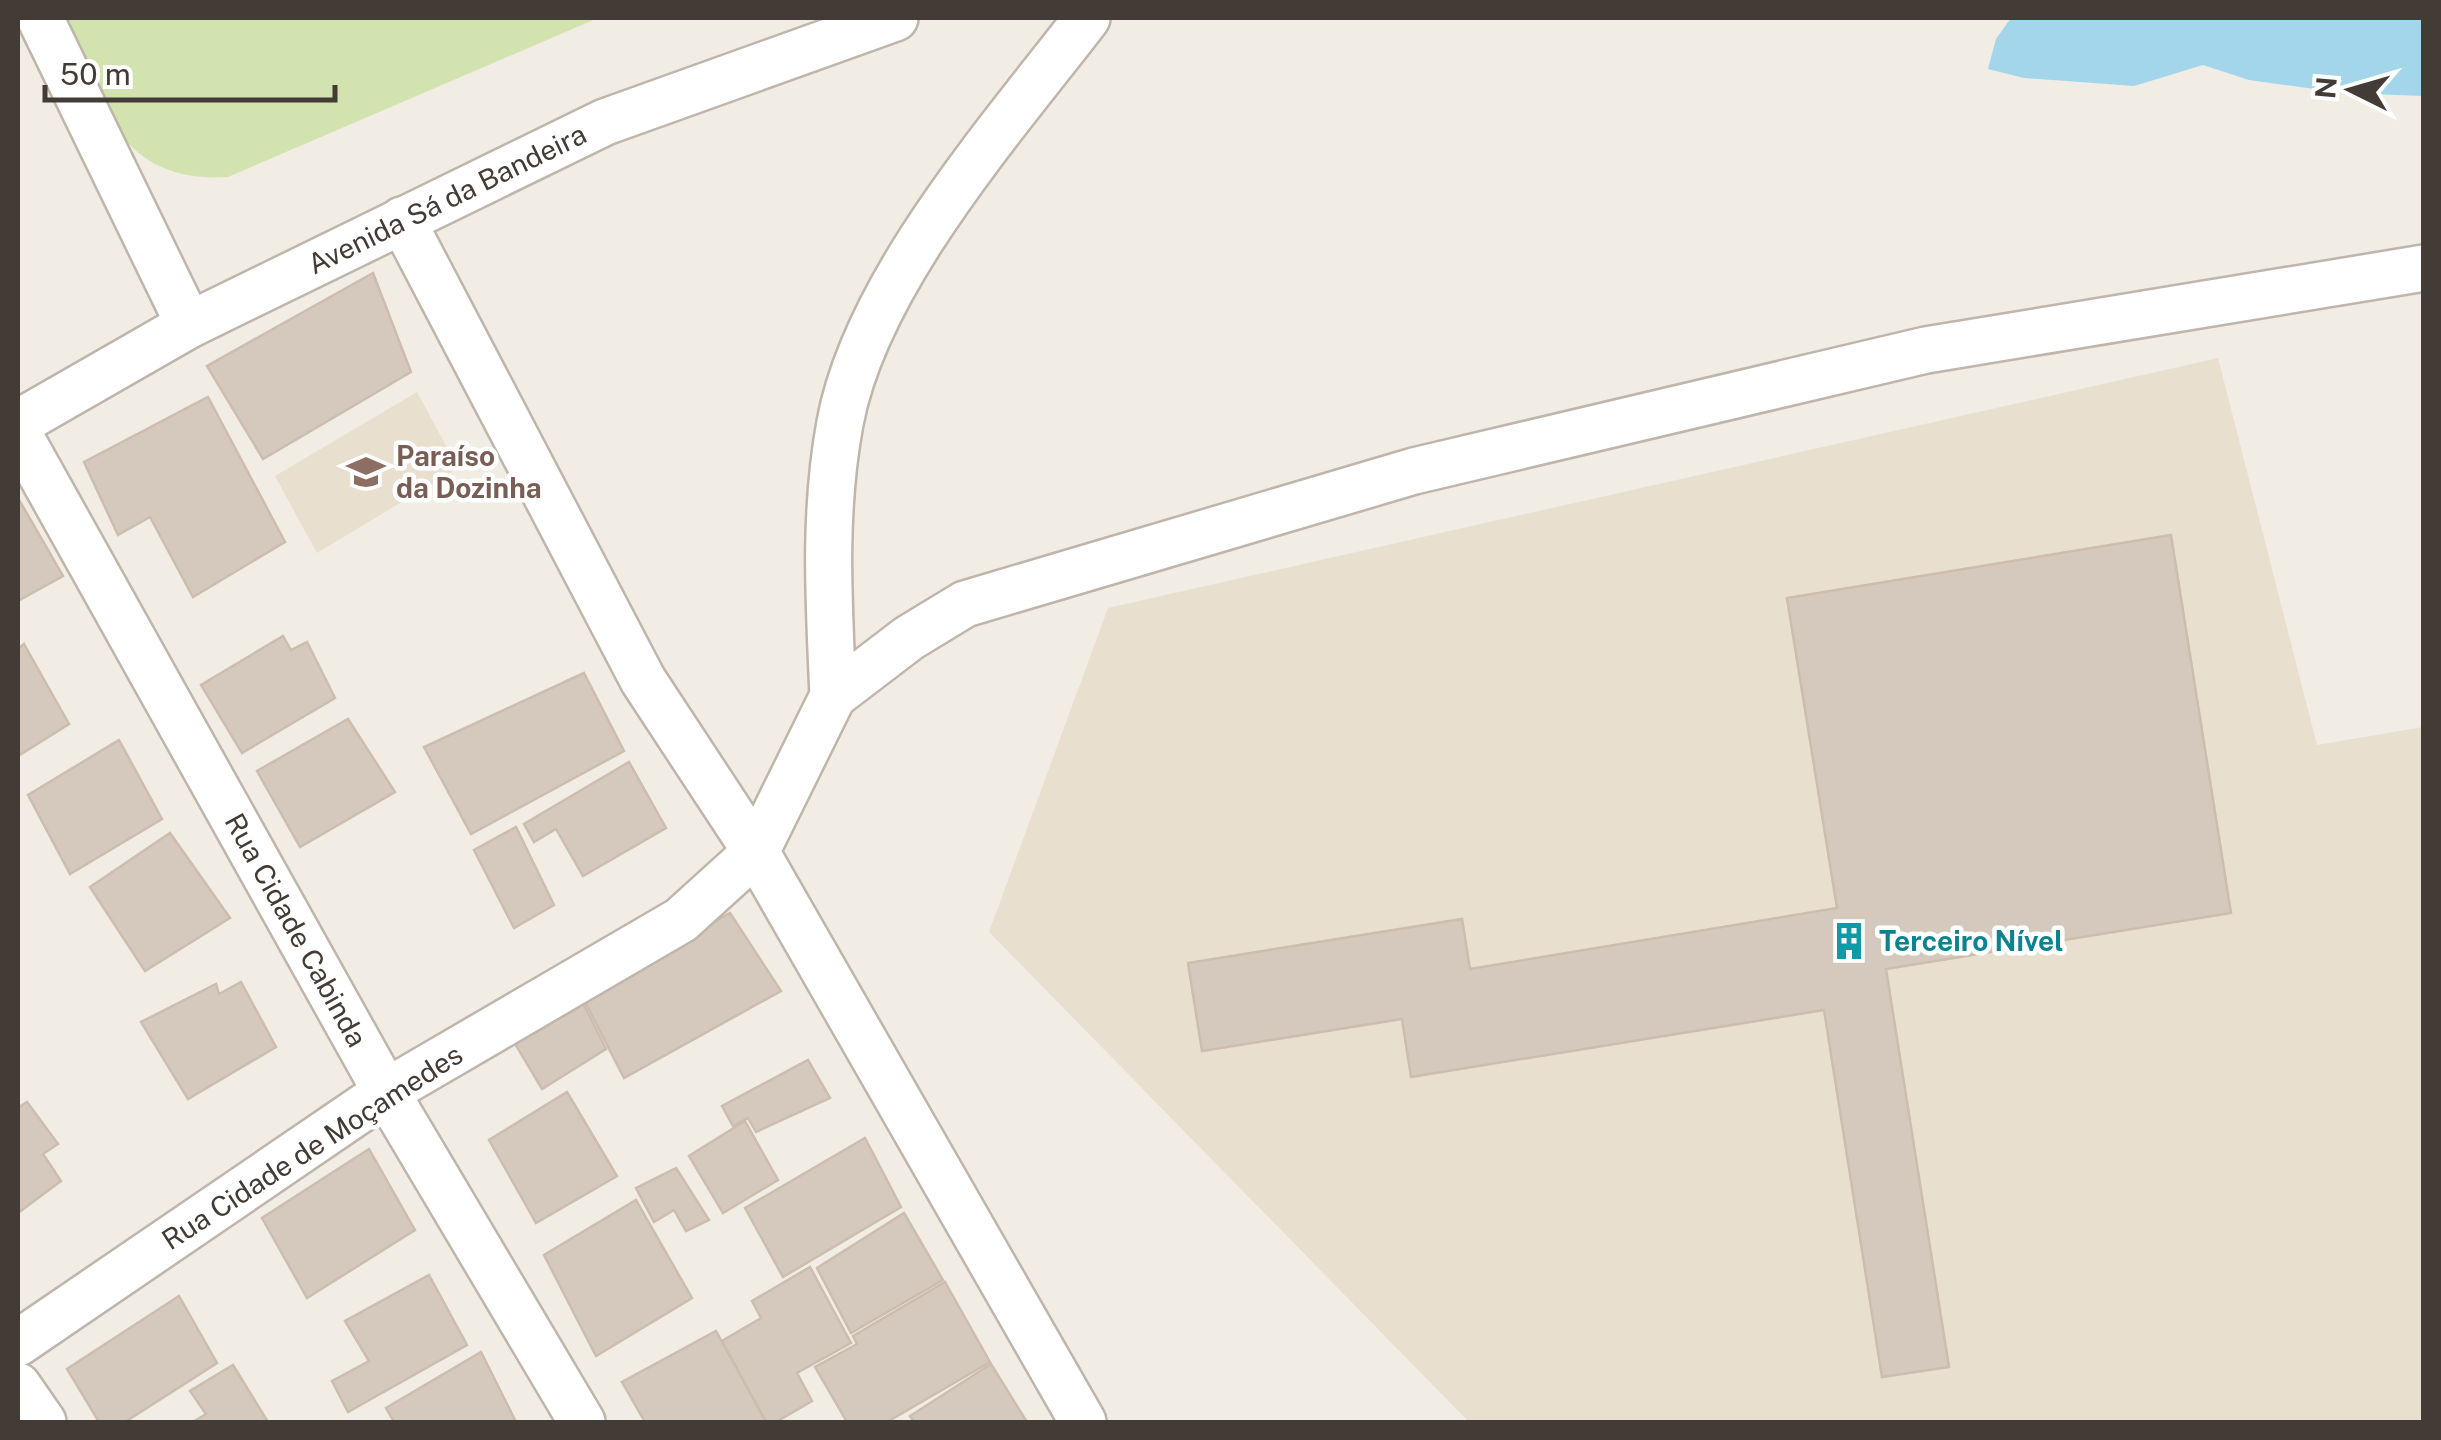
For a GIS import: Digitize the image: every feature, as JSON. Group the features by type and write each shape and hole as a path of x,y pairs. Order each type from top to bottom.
{"street":[{"path":"40,18 189,326"},
{"name":"Avenida Sá da Bandeira","path":"18,423 189,326 605,122 895,18"},
{"path":"834,696 826,546 840,420 855,373 876,319 937,218 1087,18"},
{"path":"402,220 643,680 756,852 1084,1422"},
{"path":"756,852 834,696 909,638 966,604 1414,471 1926,350 2424,268"},
{"name":"Rua Cidade Cabinda","path":"18,434 386,1092 582,1422"},
{"name":"Rua Cidade de Moçamedes","path":"18,1344 386,1092 682,920 756,852"},
{"path":"18,1386 43,1422"}],"shaded area":[{"path":"2218,358 2317,745 2423,727 2423,1422 1469,1422 989,932 1108,608"},
{"name":"Paraíso da Dozinha","path":"417,392 458,468 317,553 275,476"}],"green space":[{"path":"62,18 598,18 228,177 191,176 161,167 137,152 103,107"}],"water":[{"path":"2011,18 2423,18 2423,96 2343,93 2249,80 2203,65 2134,86 2024,78 1988,69 1996,39"}],"building":[{"path":"373,273 411,372 263,459 207,366"},
{"path":"208,397 285,542 193,597 150,517 118,535 84,462"},
{"path":"18,498 63,576 18,601"},
{"name":"Terceiro Nível","path":"2171,535 2231,913 1886,969 1949,1367 1882,1377 1824,1010 1411,1077 1402,1019 1202,1051 1188,963 1462,919 1470,969 1837,908 1787,598"},
{"path":"283,636 291,650 307,642 335,698 242,753 201,685"},
{"path":"24,644 69,724 18,756 18,649"},
{"path":"584,673 624,751 471,834 424,747"},
{"path":"348,719 395,792 300,847 257,771"},
{"path":"119,740 162,819 70,874 28,795"},
{"path":"629,762 666,828 583,876 556,829 534,842 524,824"},
{"path":"516,827 554,905 514,928 474,850"},
{"path":"170,833 230,918 145,971 90,887"},
{"path":"730,913 781,991 624,1078 582,996"},
{"path":"241,982 276,1047 188,1099 141,1022 216,984 219,994"},
{"path":"579,995 606,1049 542,1089 511,1037"},
{"path":"808,1060 830,1098 756,1132 748,1118 733,1126 722,1106"},
{"path":"567,1092 617,1176 536,1223 489,1140"},
{"path":"27,1102 58,1144 43,1154 61,1181 18,1213 18,1108"},
{"path":"745,1121 778,1180 723,1213 689,1156"},
{"path":"865,1138 901,1207 783,1277 745,1208"},
{"path":"369,1149 415,1230 307,1298 262,1218"},
{"path":"676,1168 709,1220 686,1231 674,1210 654,1222 636,1188"},
{"path":"636,1200 692,1298 596,1356 544,1255"},
{"path":"904,1213 943,1280 851,1333 817,1268"},
{"path":"810,1267 851,1343 797,1373 812,1401 776,1422 766,1422 722,1341 761,1318 752,1301"},
{"path":"429,1275 467,1345 348,1412 332,1381 369,1361 345,1321"},
{"path":"945,1282 990,1362 887,1422 847,1422 815,1367 857,1344 853,1336"},
{"path":"179,1296 217,1363 125,1422 99,1422 67,1369"},
{"path":"716,1331 766,1422 645,1422 622,1382"},
{"path":"481,1352 516,1422 394,1422 386,1408"},
{"path":"991,1364 1027,1422 914,1422 910,1416"},
{"path":"233,1365 268,1422 193,1422 206,1414 190,1391"}],"place":[{"name":"Paraíso da Dozinha","path":"366,472"},
{"name":"Terceiro Nível","path":"1849,941"}]}
